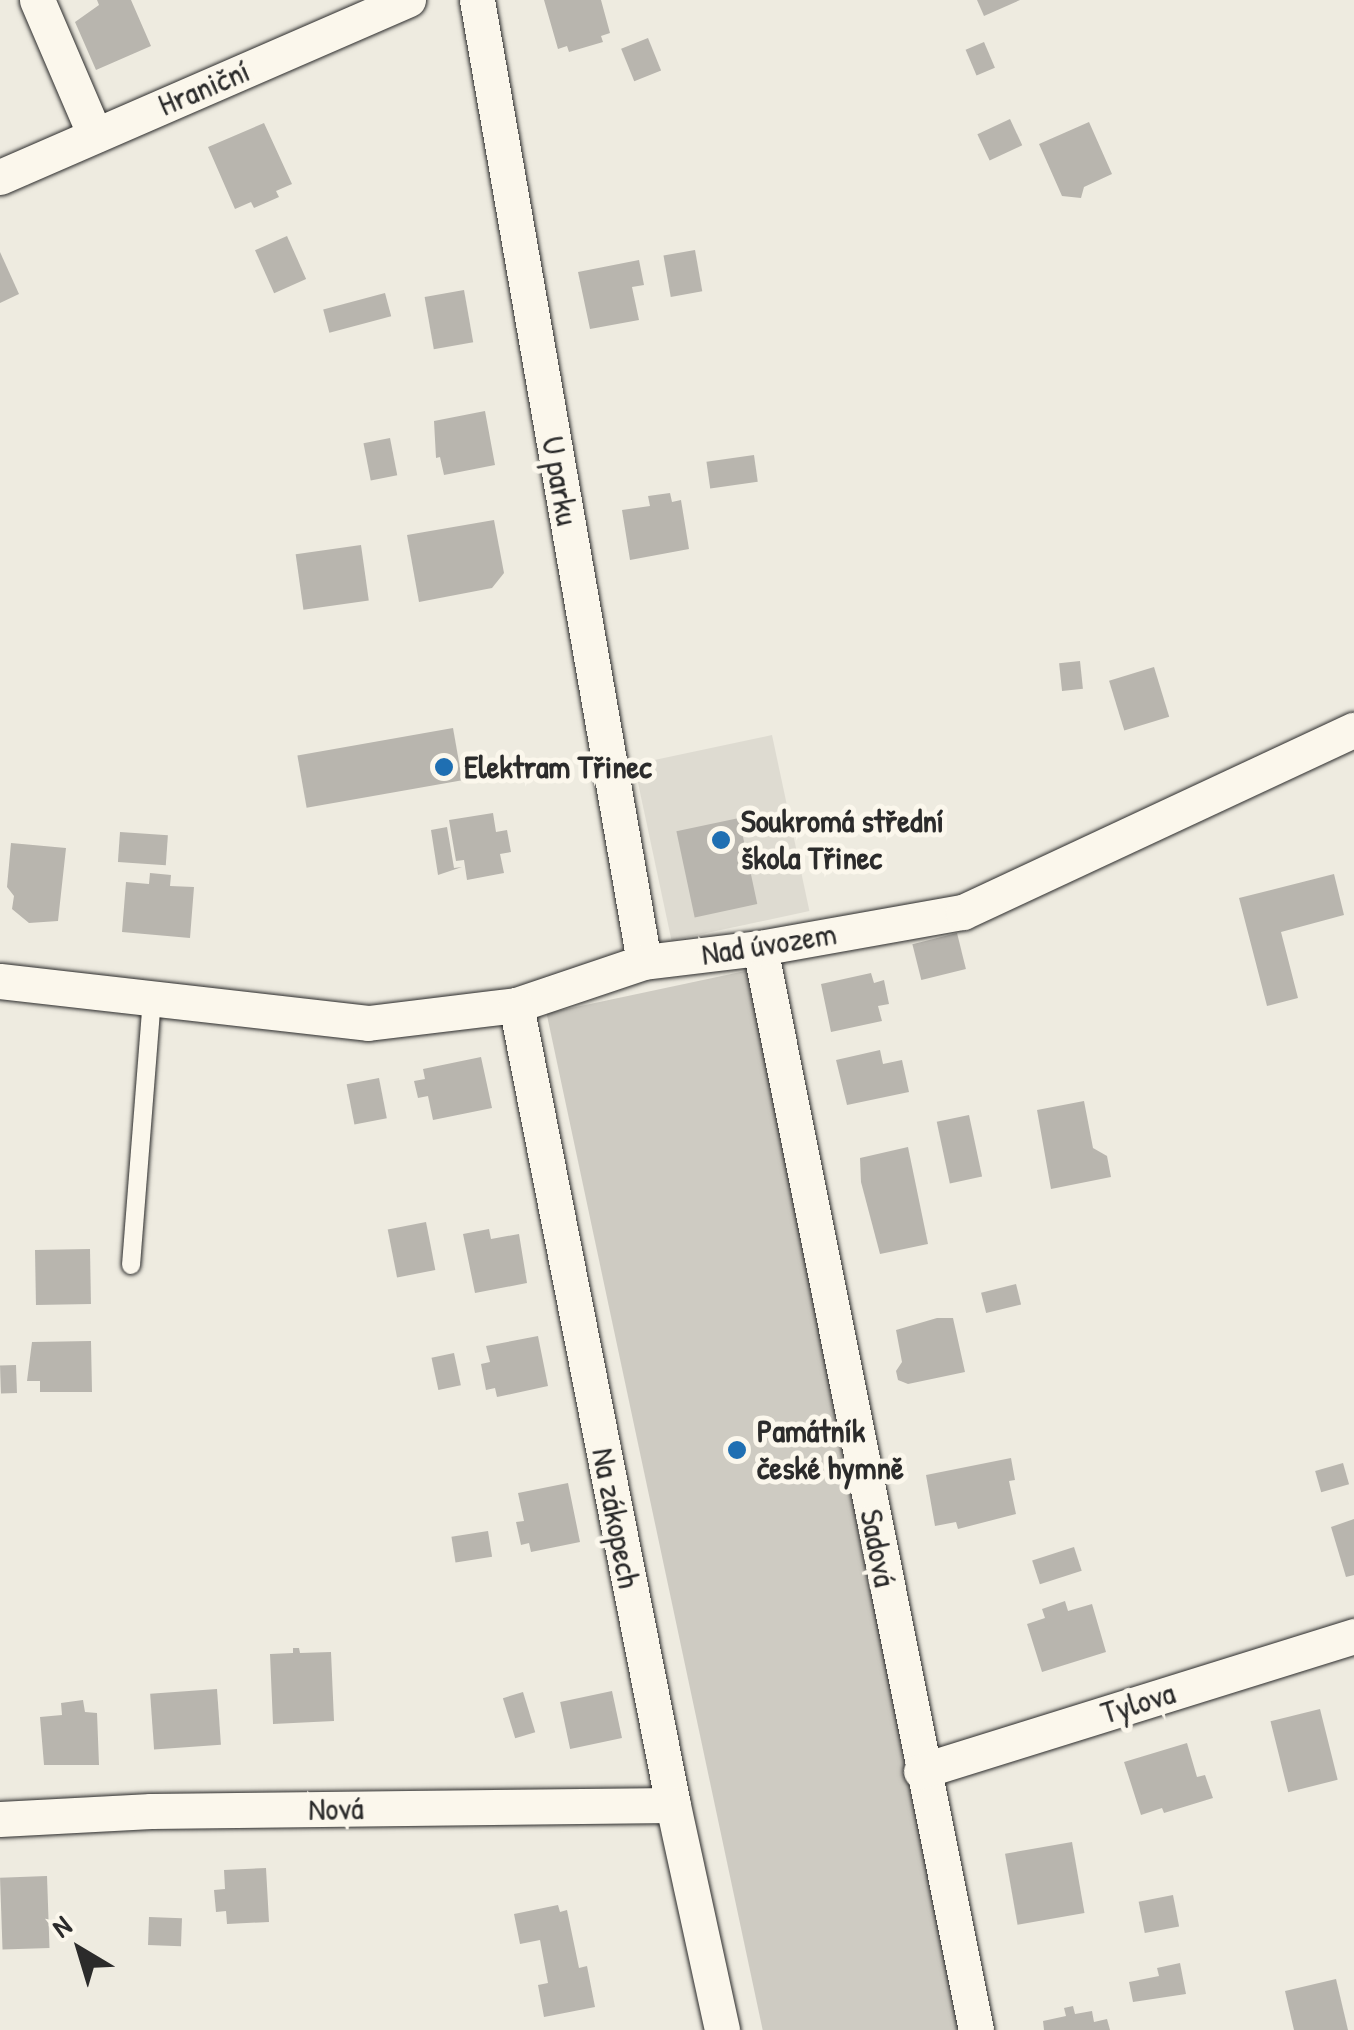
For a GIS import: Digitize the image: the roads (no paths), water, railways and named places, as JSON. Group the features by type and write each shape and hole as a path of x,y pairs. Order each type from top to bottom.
{"street":[{"path":"36,0 95,135"},
{"name":"Hraniční","path":"0,177 408,0"},
{"name":"U parku","path":"477,0 644,962"},
{"name":"Nad úvozem","path":"0,980 368,1024 516,1005 644,962 760,948 964,912 1354,730"},
{"name":"Sadová","path":"760,948 976,2030"},
{"name":"Na zákopech","path":"516,1005 672,1805 722,2030"},
{"name":"Tylova","path":"922,1771 1354,1636"},
{"name":"Nová","path":"0,1819 151,1811 672,1805"}],"lane":[{"path":"131,1265 152,1000"}],"place":[{"name":"Elektram Třinec","path":"444,767"},
{"name":"Soukromá střední škola Třinec","path":"721,840"},
{"name":"Památník české hymně","path":"737,1450"}]}
